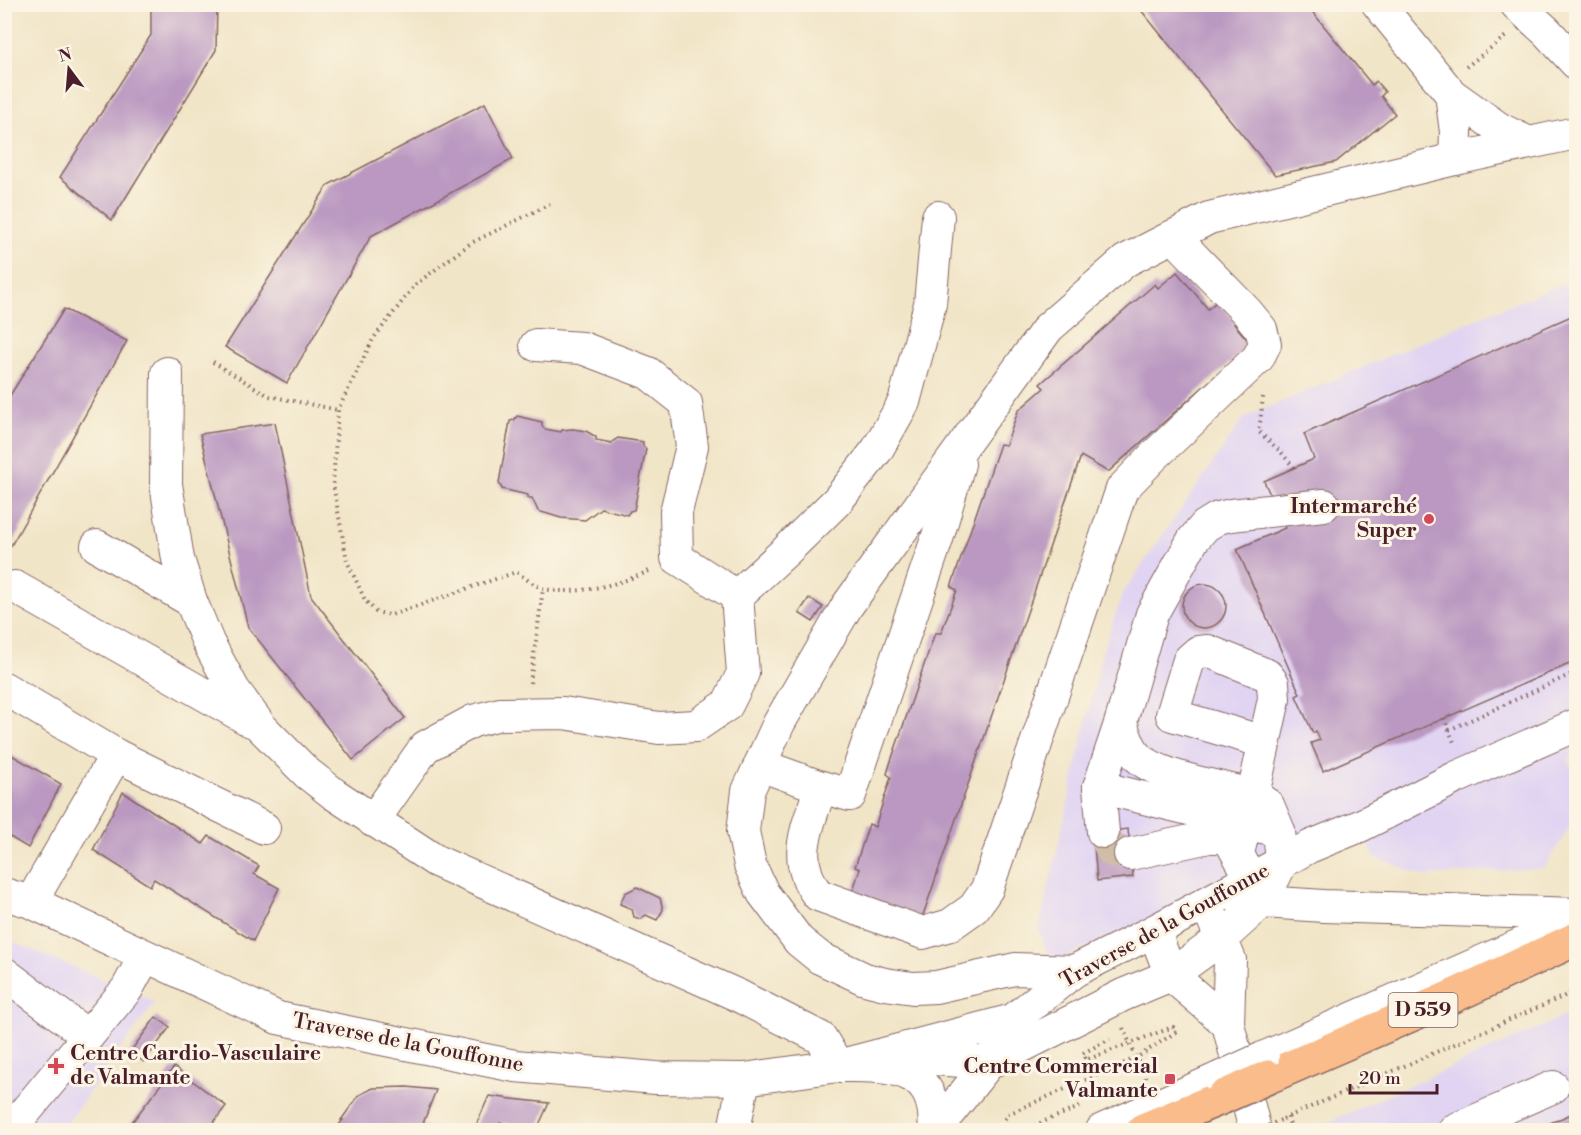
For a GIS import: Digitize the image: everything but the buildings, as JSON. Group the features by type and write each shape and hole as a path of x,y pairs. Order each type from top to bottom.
{"main road":[{"name":"D 559","path":"1143,1131 1221,1087 1447,999 1576,939"}],"street":[{"path":"1378,4 1452,83 1500,129 1529,143"},
{"path":"1515,18 1546,31 1576,63"},
{"path":"1452,83 1456,132 1455,159"},
{"path":"1074,971 1015,969 936,987 913,988 865,979 820,958 799,941 763,893 750,865 743,831 748,791 779,723 847,606 1048,328 1125,261 1209,218 1455,159 1576,133"},
{"path":"737,596 837,501 877,450 904,402 930,304 938,217"},
{"path":"821,787 805,833 802,858 809,883 819,895 923,933 950,925 974,908 987,890 1122,489 1258,358 1265,344 1261,329 1173,236"},
{"path":"536,345 582,348 648,373 686,403 692,446 676,512 677,558 737,596"},
{"path":"167,373 166,484 178,559 191,601 208,642 229,680 261,727 307,773 373,821 436,861 737,995 821,1038 838,1066"},
{"path":"760,765 850,795 957,476 963,445"},
{"path":"1103,832 1099,787 1152,614 1193,540 1205,526 1218,518 1324,505"},
{"path":"97,546 191,601"},
{"path":"15,587 261,727"},
{"path":"373,821 425,747 473,721 500,714 563,713 659,728 696,726 727,705 743,673 737,596"},
{"path":"4,688 116,755 264,828"},
{"path":"1309,847 1353,809 1576,711"},
{"path":"1121,721 1125,737 1139,758 1161,771 1249,808 1279,831 1282,862"},
{"path":"1309,847 1360,826 1455,778 1576,726"},
{"path":"1250,878 1249,808 1264,742"},
{"path":"18,898 116,755"},
{"path":"1099,787 1249,808"},
{"path":"1130,854 1209,837 1228,837 1250,878 1324,906 1576,914"},
{"name":"Traverse de la Gouffonne","path":"877,1056 988,1063 1123,995 1171,975 1221,939 1250,878 1309,847"},
{"path":"1250,878 1206,904 1230,960 1228,1024 1264,1127"},
{"name":"Traverse de la Gouffonne","path":"18,898 278,1018 515,1066 656,1078 744,1079 838,1066 1024,1011 1074,971 1206,904"},
{"path":"1265,1068 1576,920"},
{"path":"1154,931 1171,975 1228,1024"},
{"path":"10,1131 127,989 145,956"},
{"path":"4,973 88,1036"},
{"path":"935,1131 988,1063 1024,1011 1014,987 978,976"},
{"name":"Traverse de la Gouffonne","path":"838,1066 885,1066 910,1074 924,1088 933,1105 935,1131"},
{"path":"734,1131 744,1079"},
{"path":"1102,1131 1221,1087"},
{"path":"1454,1131 1553,1087"}],"path":[{"path":"1452,83 1515,18"},
{"path":"550,204 471,243 416,284 373,339 338,410 333,484 347,561 366,600 376,612 391,615 516,572 543,589 571,591 627,581 677,558"},
{"path":"213,362 269,396 338,410"},
{"path":"1263,395 1259,432 1281,452 1294,468"},
{"path":"531,678 543,589"},
{"path":"1449,730 1576,672"},
{"path":"1264,1127 1576,991"},
{"path":"1008,1131 1004,1120 1008,1114 1136,1058 1176,1032 1173,1026 1086,1060 1083,1053 1114,1037"},
{"path":"1124,1031 1146,1079"},
{"path":"1288,1117 1291,1131"}],"shaded area":[{"path":"1576,278 1576,755 1568,758 1576,778 1576,817 1544,868 1424,876 1374,857 1360,826 1051,963 1039,930 1102,653 1123,593 1244,418"},
{"name":"Centre Cardio-Vasculaire de Valmante","path":"4,938 155,1002 62,1130 5,1130"},
{"path":"1576,1011 1576,1130 1309,1130 1320,1126"}],"tunnel":[{"path":"1103,832 1112,851 1130,854"}],"place":[{"name":"Intermarché Super","path":"1429,519"},
{"name":"Centre Cardio-Vasculaire de Valmante","path":"56,1066"},
{"name":"Centre Commercial Valmante","path":"1170,1079"}]}
